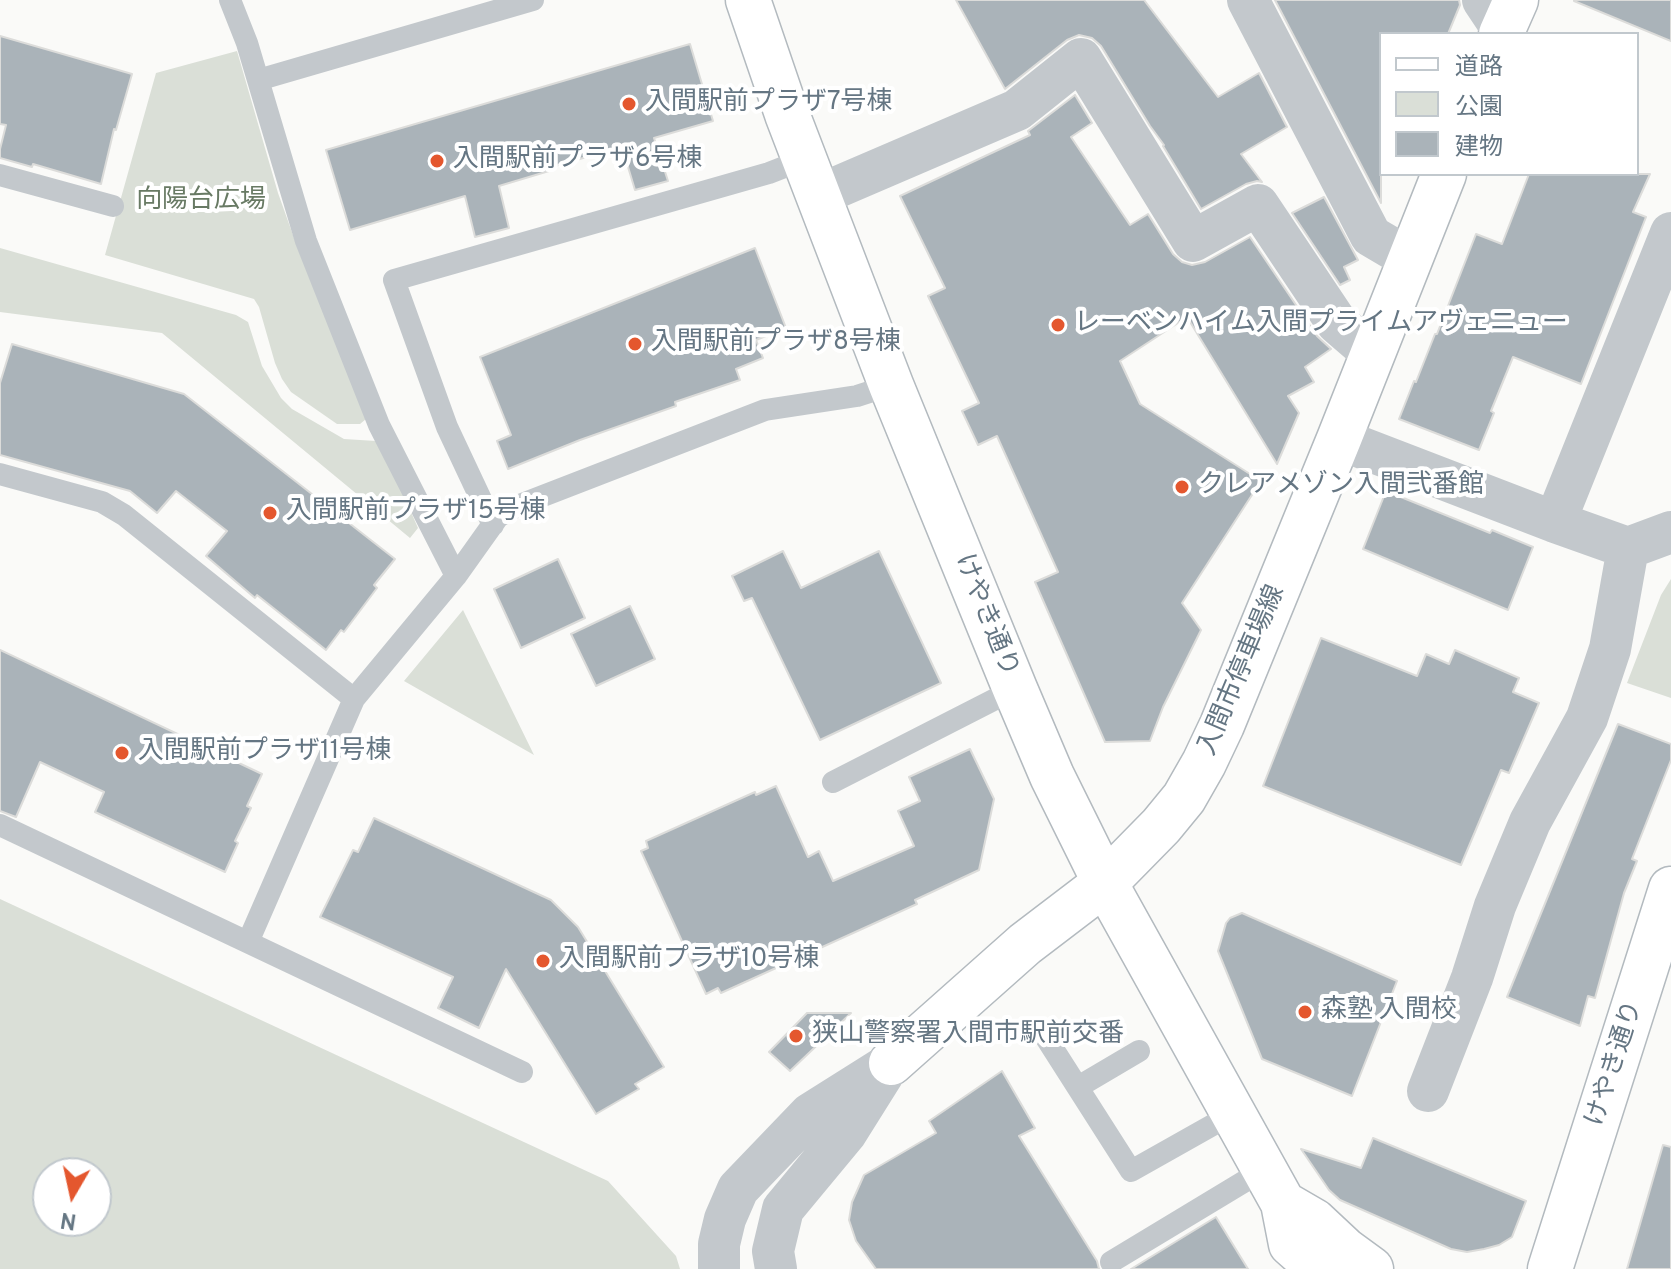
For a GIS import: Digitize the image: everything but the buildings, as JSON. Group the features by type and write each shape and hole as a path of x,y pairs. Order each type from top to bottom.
{"street":[{"name":"けやき通り","path":"748,0 891,385 1052,776 1105,883 1274,1186 1291,1244 1319,1269"},
{"path":"1248,0 1371,236 1410,259"},
{"path":"812,177 1017,110 1081,59 1193,241 1258,205 1337,323 1373,354"},
{"name":"入間市停車場線","path":"891,1063 1025,944 1105,883 1184,798 1222,725 1443,176"},
{"path":"1555,522 1671,233"},
{"path":"1339,439 1628,548 1671,532"},
{"path":"1428,1091 1472,978 1495,906 1530,822 1587,718 1610,649 1628,548"},
{"name":"けやき通り","path":"1551,1259 1671,889"},
{"path":"719,1269 719,1244 725,1219 738,1189 810,1114 891,1063"},
{"path":"776,1269 773,1251 783,1209 846,1133 891,1063"},
{"name":"けやき通り","path":"1274,1186 1345,1250 1371,1269"}],"lane":[{"path":"230,0 258,80 306,241 379,425 456,576"},
{"path":"258,80 533,0"},
{"path":"493,525 447,427 394,280 769,173 812,177"},
{"path":"0,175 113,206"},
{"path":"248,942 354,699 456,576 498,517 517,506 765,410 857,396 891,385"},
{"path":"0,474 102,502 124,515 354,699"},
{"path":"833,782 1015,689"},
{"path":"0,825 522,1072"},
{"path":"1041,1030 1131,1171 1234,1113"},
{"path":"1078,1087 1139,1051"},
{"path":"1111,1262 1274,1186"}],"green space":[{"name":"向陽台広場","path":"237,51 278,193 366,419 360,424 337,424 291,392 275,363 254,299 105,255 156,73"},
{"path":"0,248 236,315 248,322 262,366 281,398 292,409 344,439 376,441 388,460 418,528 410,538 162,333 0,312"},
{"path":"1671,579 1671,698 1627,683 1661,595"},
{"path":"463,610 534,755 404,681"},
{"path":"0,899 608,1181 676,1256 680,1269 0,1269"}],"place":[{"name":"入間駅前プラザ7号棟","path":"629,104"},
{"name":"入間駅前プラザ6号棟","path":"437,161"},
{"name":"レーベンハイム入間プライムアヴェニュー","path":"1058,325"},
{"name":"入間駅前プラザ8号棟","path":"635,344"},
{"name":"クレアメゾン入間弐番館","path":"1182,487"},
{"name":"入間駅前プラザ15号棟","path":"270,513"},
{"name":"入間駅前プラザ11号棟","path":"122,753"},
{"name":"入間駅前プラザ10号棟","path":"543,961"},
{"name":"森塾 入間校","path":"1305,1012"},
{"name":"狭山警察署入間市駅前交番","path":"796,1036"}]}
